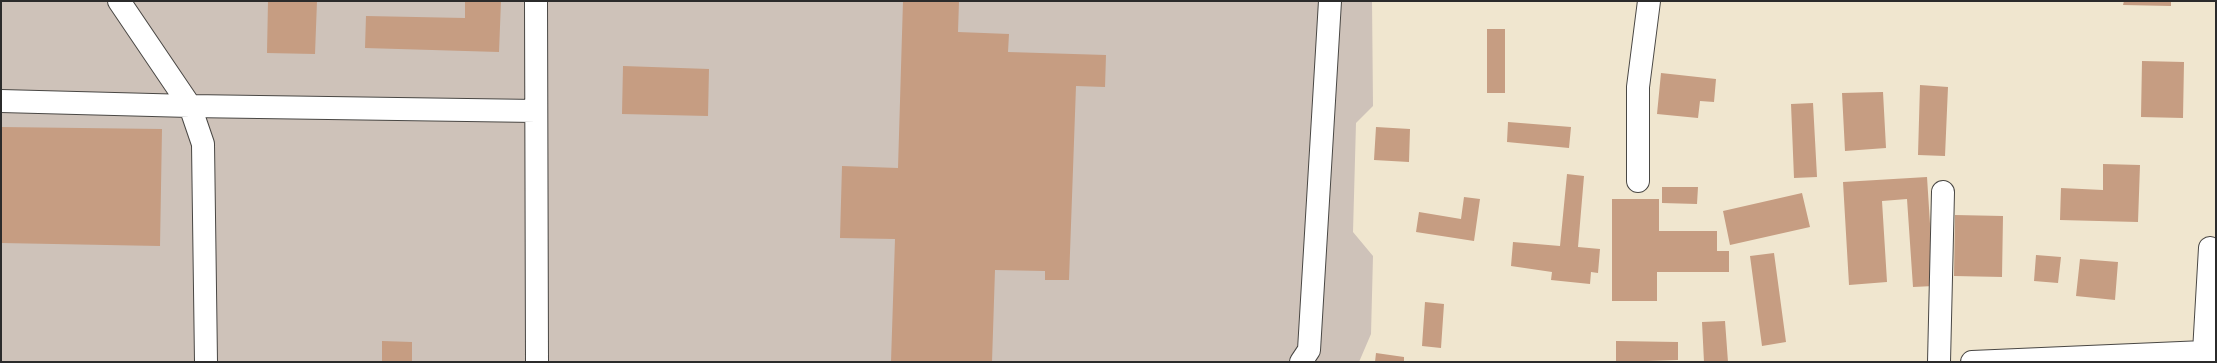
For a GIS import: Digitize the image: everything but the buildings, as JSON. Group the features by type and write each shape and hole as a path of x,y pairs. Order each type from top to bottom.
{"street":[{"path":"119,1 190,106 203,144 206,362"},
{"path":"536,1 537,362"},
{"path":"1301,362 1309,350 1330,1"},
{"path":"1638,182 1638,87 1649,1"},
{"path":"1,101 190,106 536,111"},
{"path":"1939,362 1943,192"},
{"path":"1972,362 2210,352 2210,248"}],"shaded area":[{"path":"1,1 1372,1 1373,106 1356,123 1353,232 1373,256 1371,334 1359,362 1,362"}]}
